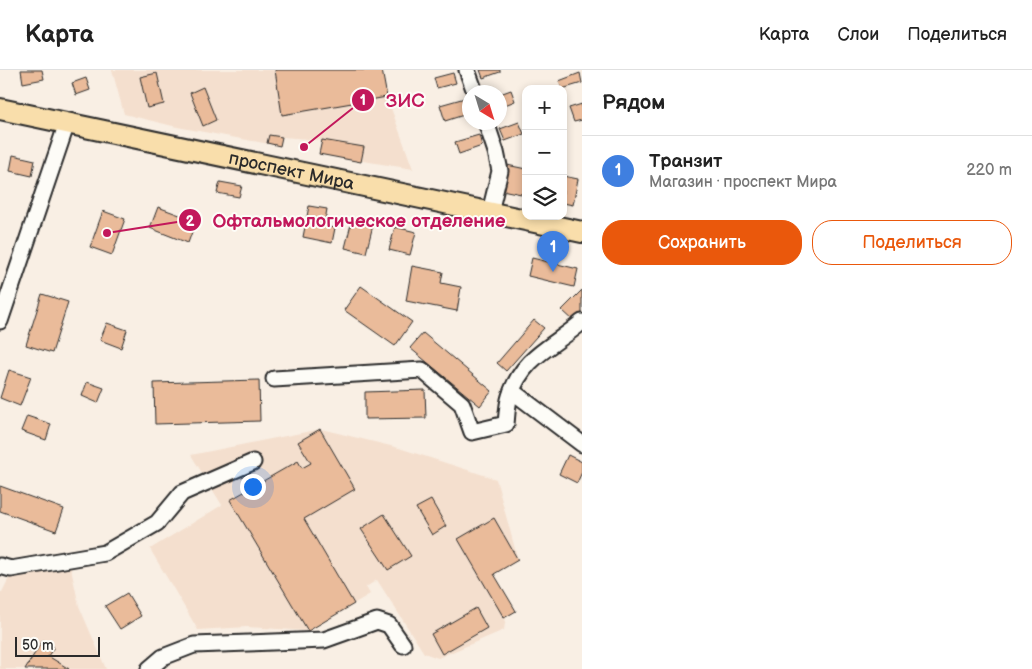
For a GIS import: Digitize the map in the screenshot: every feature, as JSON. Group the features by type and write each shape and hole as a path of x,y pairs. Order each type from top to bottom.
{"main road":[{"name":"проспект Мира","path":"0,109 582,232"}],"street":[{"path":"468,70 473,85"},
{"path":"0,321 68,123"},
{"path":"489,130 500,171 490,212"},
{"path":"274,379 422,370 462,404 472,432 506,424 509,397 519,375 536,354 582,322"},
{"path":"512,391 582,444"},
{"path":"0,566 11,569 105,553 157,523 182,493 253,462"},
{"path":"149,669 163,657 194,645 324,640 377,621 389,625 404,645"}],"shaded area":[{"path":"112,70 382,70 387,97 413,169 319,154 321,140 282,137 280,146 177,127 124,114"},
{"path":"321,429 399,448 496,479 518,560 494,574 516,611 506,617 504,630 438,658 424,653 377,580 366,587 370,594 308,631 247,627 198,630 150,549 222,505 191,455"},
{"path":"70,564 79,606 106,669 0,669 0,592 2,592 10,576"}],"building":[{"path":"21,70 42,70 44,79 23,83"},
{"path":"275,70 382,70 387,97 282,115"},
{"path":"480,70 500,70 500,72 483,78"},
{"path":"157,73 164,104 147,108 140,77"},
{"path":"453,73 456,83 437,88 434,78"},
{"path":"580,73 582,83 567,88 567,85 560,85 559,81"},
{"path":"86,78 90,90 76,95 72,83"},
{"path":"203,87 216,120 203,126 190,93"},
{"path":"511,90 515,101 507,104 507,91"},
{"path":"462,99 462,116 445,121 440,105"},
{"path":"582,104 582,120 574,122 569,108"},
{"path":"519,122 522,135 505,141 500,130 507,130 507,126"},
{"path":"269,135 282,137 280,146 267,143"},
{"path":"479,135 482,146 459,154 455,142"},
{"path":"322,140 364,147 361,162 319,154"},
{"path":"13,155 35,160 32,176 10,171"},
{"path":"507,165 522,168 522,194 502,190"},
{"path":"567,177 578,179 573,205 567,204"},
{"path":"220,182 242,186 239,197 217,193"},
{"path":"309,206 327,209 324,226 335,228 332,243 303,237"},
{"path":"158,207 196,221 188,243 150,228"},
{"path":"103,211 125,219 112,255 90,247"},
{"path":"352,220 373,225 366,253 345,248"},
{"path":"395,227 416,232 410,255 389,250"},
{"path":"532,258 578,269 574,287 528,276"},
{"path":"412,266 443,272 441,283 461,287 457,311 406,301"},
{"path":"361,286 412,322 395,346 344,310"},
{"path":"582,290 582,315 575,322 562,310"},
{"path":"42,294 68,302 52,353 26,345"},
{"path":"534,320 544,328 506,371 497,363"},
{"path":"107,323 127,330 121,348 100,340"},
{"path":"423,333 492,391 480,406 410,348"},
{"path":"9,370 31,377 20,406 0,398"},
{"path":"259,380 260,421 155,424 154,383"},
{"path":"87,382 104,388 98,403 82,396"},
{"path":"425,390 426,418 365,419 365,392"},
{"path":"27,416 51,424 46,440 21,431"},
{"path":"320,429 355,489 304,519 354,604 308,631 230,500 298,461 302,468 311,463 298,442"},
{"path":"568,455 582,462 582,472 577,483 559,474"},
{"path":"0,486 64,509 56,531 0,511"},
{"path":"431,500 446,526 432,535 416,508"},
{"path":"384,514 411,556 388,570 361,529"},
{"path":"494,518 518,560 494,574 516,611 504,618 458,539"},
{"path":"127,593 141,616 120,629 105,606"},
{"path":"476,608 487,628 442,654 431,634"},
{"path":"43,640 54,647 48,656 69,669 25,669"}],"place":[{"name":"ЗИС","path":"304,147"},
{"name":"Офтальмологическое отделение","path":"107,233"},
{"name":"Транзит","path":"553,272"}]}
